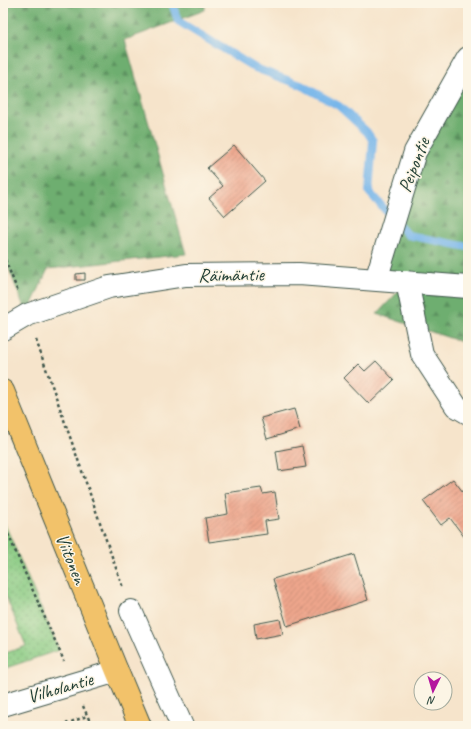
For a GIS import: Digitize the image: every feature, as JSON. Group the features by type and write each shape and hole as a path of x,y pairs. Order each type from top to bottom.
{"main road":[{"name":"Viitonen","path":"3,391 140,726"}],"street":[{"name":"Peipontie","path":"376,280 415,152 468,58"},
{"name":"Räimäntie","path":"3,329 27,315 109,287 186,275 299,274 468,287"},
{"path":"407,282 422,354 456,406 468,413"},
{"path":"131,611 182,726"},
{"name":"Vilholantie","path":"3,705 117,671"}],"path":[{"path":"3,254 27,315 131,611"},
{"path":"3,523 92,726"},
{"path":"60,726 87,716"}],"green space":[{"path":"3,3 205,3 205,10 125,40 186,254 48,269 27,315 3,254"},
{"path":"460,71 468,89 468,352 462,342 377,314 407,282 376,280 415,152"},
{"path":"3,520 59,650 3,669 3,654 26,646 3,589"}],"building":[{"path":"234,145 265,181 225,216 209,198 223,186 207,168"},
{"path":"85,273 85,280 76,280 76,274"},
{"path":"376,361 394,380 369,404 344,378 358,364 365,371"},
{"path":"294,409 300,429 267,439 261,418"},
{"path":"302,446 306,467 279,471 276,451"},
{"path":"453,479 463,492 468,489 468,542 450,518 441,525 423,501"},
{"path":"261,488 263,494 275,492 279,519 265,521 267,534 209,542 205,518 228,514 225,493"},
{"path":"354,554 368,600 287,626 273,579"},
{"path":"280,619 283,634 256,639 254,624"}],"waterway":[{"path":"172,3 178,21 255,68 301,85 339,106 367,132 373,141 369,192 408,235 468,247"}]}
